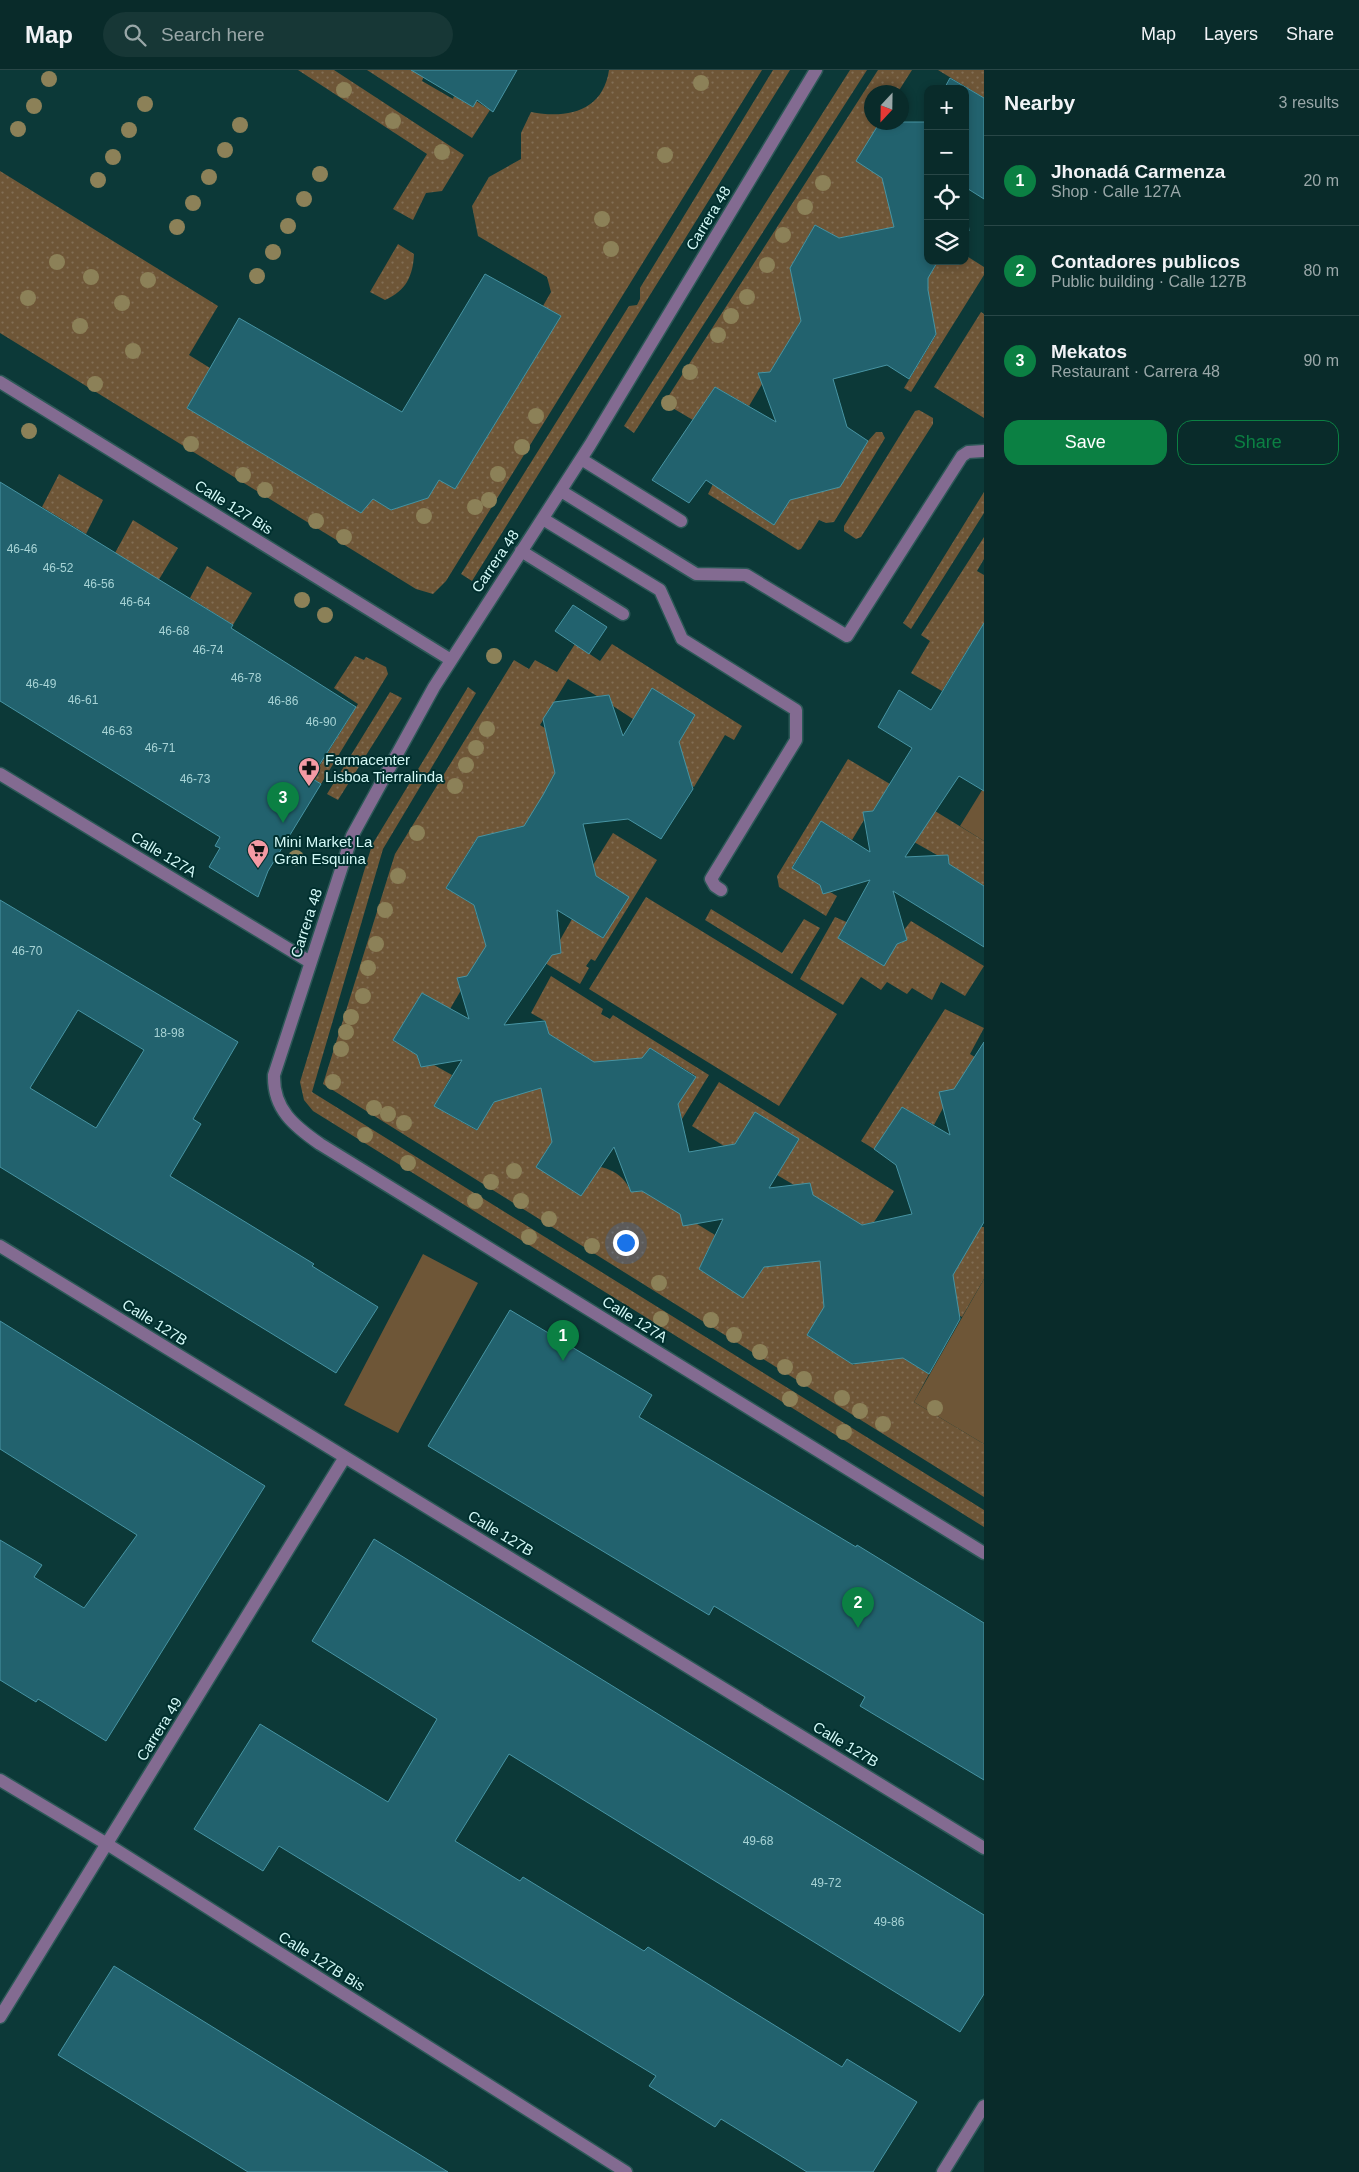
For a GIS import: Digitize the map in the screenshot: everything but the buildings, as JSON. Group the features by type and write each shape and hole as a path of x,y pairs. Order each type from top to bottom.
{"street":[{"name":"Carrera 48","path":"278,1102 274,1091 274,1075 352,836 451,660 581,459 816,70"},
{"name":"Calle 127 Bis","path":"0,382 451,660"},
{"path":"561,491 696,574 746,575 847,636 962,456 968,452 984,450"},
{"path":"581,459 681,521"},
{"path":"543,518 660,590 682,639 796,710 796,740 711,879 715,886 721,890"},
{"path":"521,551 623,614"},
{"name":"Calle 127A","path":"0,774 310,962"},
{"name":"Calle 127A","path":"278,1102 294,1126 320,1144 984,1553"},
{"name":"Calle 127B","path":"0,1246 984,1848"},
{"name":"Carrera 49","path":"0,2017 345,1458"},
{"name":"Calle 127B Bis","path":"0,1780 107,1844 626,2172"},
{"path":"943,2172 984,2106"}],"shaded area":[{"path":"298,70 334,70 464,155 442,191 426,193 413,220 393,209 427,154"},
{"path":"367,70 414,70 424,76 422,81 453,99 454,96 473,107 476,101 490,110 472,138"},
{"path":"609,70 762,70 446,581 433,594 416,589 0,333 0,171 218,306 189,355 210,368 187,408 361,513 373,499 391,510 428,498 439,480 455,489 561,316 543,306 551,292 547,277 478,236 472,206 489,177 521,159 521,133 531,112 544,114 569,113 591,104 605,84"},
{"path":"773,70 790,70 472,581 461,574 629,306 637,305 640,299 640,288"},
{"path":"850,70 867,70 634,433 624,426"},
{"path":"878,70 912,70 902,85 868,85"},
{"path":"938,70 984,70 984,98 969,89 969,85 963,85"},
{"path":"864,92 864,130 883,130 915,199 892,237 857,249 853,235 839,238 815,225 791,266 822,286 810,305 798,307 801,321 770,372 758,373 762,384 749,406 715,387 693,420 664,403"},
{"path":"398,244 414,254 412,269 403,287 385,300 370,292"},
{"path":"969,258 984,267 984,275 911,392 904,388 936,335 904,312 935,265 969,265"},
{"path":"981,312 984,314 984,418 934,387"},
{"path":"919,410 933,418 933,424 861,537 856,539 844,531 844,526 915,411"},
{"path":"688,427 715,445 731,496 774,525 790,500 841,485 868,441 876,432 882,432 885,438 834,522 826,523 819,520 801,549 798,550 708,494 713,484 669,455"},
{"path":"59,474 103,500 86,534 42,507"},
{"path":"984,492 984,513 911,629 903,623"},
{"path":"133,520 178,548 158,581 115,553"},
{"path":"984,537 984,559 977,571 984,575 984,623 942,691 911,673 930,641 921,635"},
{"path":"207,566 252,593 233,625 190,598"},
{"path":"575,644 600,661 612,644 742,726 734,740 725,735 694,787 663,768 682,753 679,742 695,715 652,689 633,719 613,706 609,695 597,696 568,679 540,725 573,746 525,826 514,828 505,859 475,841 446,888 474,905 477,917 488,915 501,922 450,1009 422,993 393,1040 417,1055 421,1067 434,1065 452,1075 434,1106 476,1130 515,1071 544,1089 552,1142 536,1167 590,1165 615,1172 624,1180 631,1192 643,1191 715,1235 699,1269 743,1297 764,1267 780,1265 777,1250 784,1239 844,1275 807,1335 854,1365 871,1338 929,1374 914,1402 984,1444 984,1497 323,1084 395,854 514,660 529,669 535,660 557,672"},
{"path":"355,656 364,660 366,657 386,667 388,674 321,784 312,778 358,704 334,688"},
{"path":"468,687 476,693 383,849 312,1092 984,1510 984,1527 313,1111 304,1100 300,1082 372,845"},
{"path":"390,692 402,698 338,800 327,794"},
{"path":"848,759 890,784 873,811 863,812 864,820 852,840 821,821 792,867 820,885 823,894 830,892 837,896 826,916 779,887 777,876"},
{"path":"984,787 984,841 960,826"},
{"path":"935,811 984,841 984,886 949,864 948,855 937,855 914,842"},
{"path":"613,833 657,860 595,961 591,959 586,966 589,968 580,984 545,963 550,955 561,953 560,940 572,919 603,938 628,897 596,876 593,865"},
{"path":"646,897 837,1014 779,1106 589,989"},
{"path":"711,909 782,953 804,919 820,928 792,974 705,920"},
{"path":"835,917 897,944 907,940 904,930 911,921 984,966 965,996 941,982 932,1000 912,988 907,994 887,982 881,990 861,977 843,1005 800,979"},
{"path":"551,976 603,1009 601,1014 610,1019 613,1015 709,1075 682,1119 678,1104 696,1076 650,1048 626,1082 607,1061 594,1062 549,1034 545,1021 531,1013"},
{"path":"945,1009 984,1028 970,1054 984,1063 943,1108 934,1125 902,1107 874,1149 861,1141"},
{"path":"719,1082 894,1191 874,1222 862,1225 777,1175 799,1139 755,1112 735,1144 724,1146 692,1126"},
{"path":"981,1227 984,1227 984,1279 962,1317 934,1300"},
{"path":"423,1254 478,1283 398,1433 344,1405"},
{"path":"984,1279 984,1444 914,1402"}],"place":[{"name":"Farmacenter Lisboa Tierralinda","path":"309,787"},
{"name":"Mekatos","path":"283,823"},
{"name":"Mini Market La Gran Esquina","path":"258,869"},
{"name":"Jhonadá Carmenza","path":"563,1361"},
{"name":"Contadores publicos","path":"858,1628"}]}
